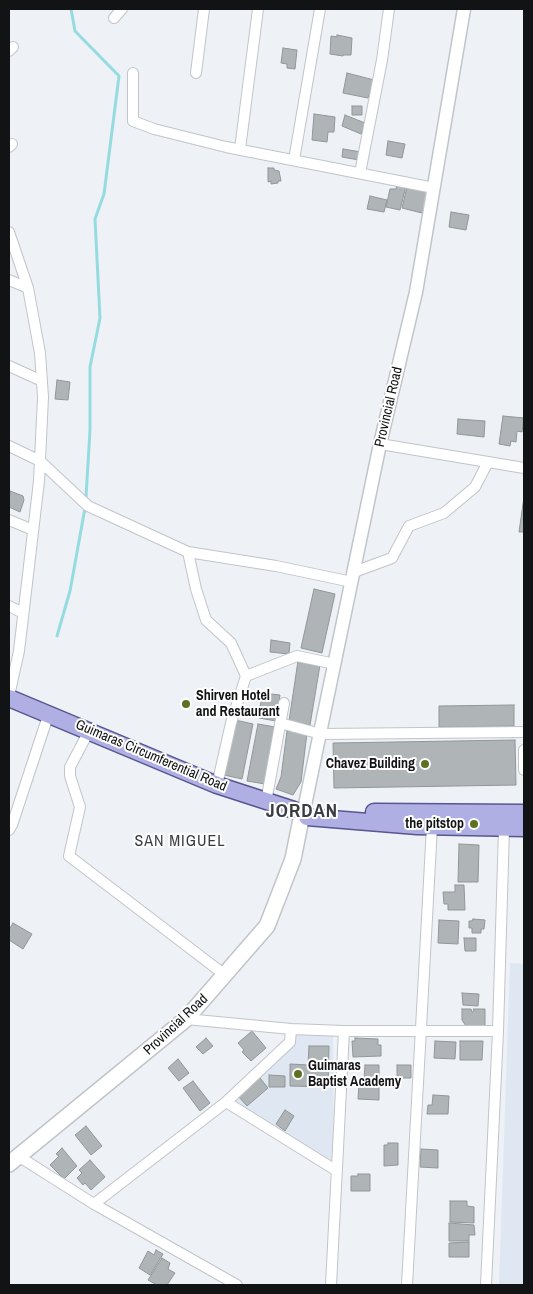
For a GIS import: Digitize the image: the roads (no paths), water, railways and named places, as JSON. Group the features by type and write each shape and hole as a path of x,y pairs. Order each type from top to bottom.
{"main road":[{"name":"Guimaras Circumferential Road","path":"9,697 216,785 303,812 432,826 524,828"},
{"name":"Guimaras Circumferential Road","path":"303,812 524,813"},
{"name":"Provincial Road","path":"14,1160 186,1019 267,926 293,859 303,812"}],"street":[{"path":"114,18 122,9"},
{"path":"196,73 204,9"},
{"path":"240,149 258,9"},
{"path":"294,160 320,9"},
{"path":"360,173 382,60 389,9"},
{"name":"Provincial Road","path":"303,812 321,734 380,444 416,292 464,9"},
{"path":"133,73 133,121 154,129 240,149 434,188"},
{"path":"9,232 28,288 40,353 43,397 40,462 33,530 18,651 9,697"},
{"path":"9,280 28,288"},
{"path":"9,366 42,382"},
{"path":"380,444 524,468"},
{"path":"9,446 40,462 88,506 188,552 353,577 392,558 409,526 444,513 474,487 488,462"},
{"path":"9,520 33,530"},
{"path":"188,552 196,589 206,620 231,643 246,676 231,722 216,785"},
{"path":"9,606 23,612"},
{"path":"246,676 296,656 335,664"},
{"path":"266,802 284,703"},
{"path":"9,830 49,714"},
{"path":"280,723 321,734 524,732"},
{"path":"89,731 70,767 70,776 80,807 70,856 225,975"},
{"path":"524,750 524,770"},
{"path":"407,1285 432,826"},
{"path":"486,1285 498,1031 504,828"},
{"path":"186,1019 291,1029 498,1031"},
{"path":"94,1204 226,1102 290,1042 291,1029"},
{"path":"331,1285 344,1031"},
{"path":"226,1102 337,1171"},
{"path":"14,1160 237,1285"}],"waterway":[{"path":"71,9 75,31 119,76 104,194 95,219 100,318 90,367 90,430 86,497"},
{"path":"57,636 70,591 85,508"}],"place":[{"name":"Shirven Hotel and Restaurant","path":"186,704"},
{"name":"Chavez Building","path":"425,764"},
{"name":"the pitstop","path":"474,824"},
{"name":"Guimaras Baptist Academy","path":"298,1074"}],"district":[{"name":"JORDAN","path":"302,812"},
{"name":"SAN MIGUEL","path":"180,842"}]}
